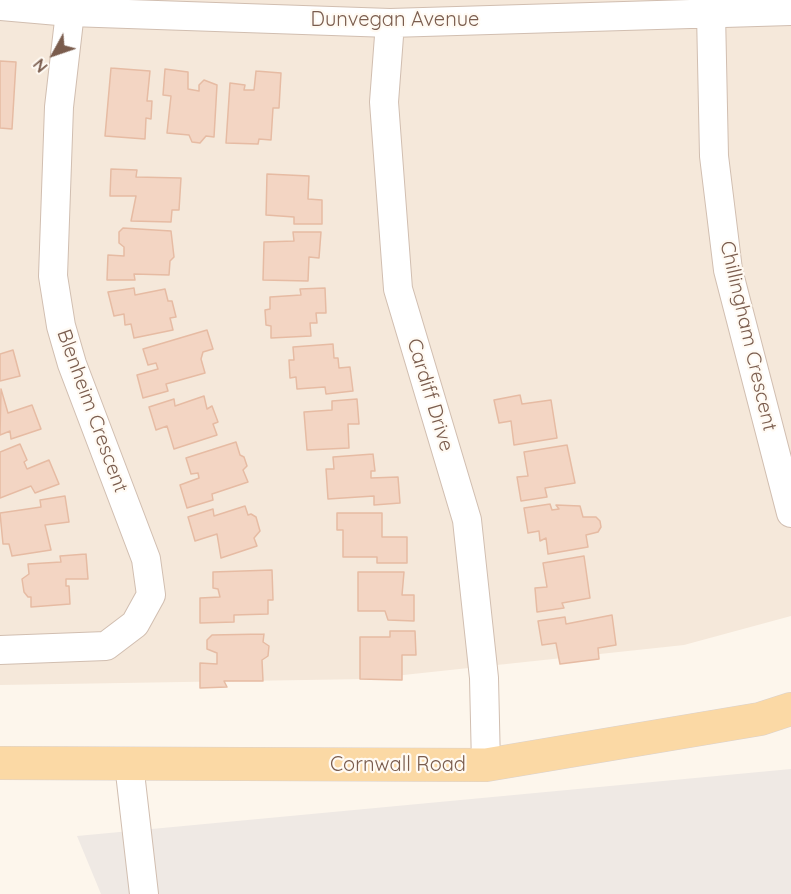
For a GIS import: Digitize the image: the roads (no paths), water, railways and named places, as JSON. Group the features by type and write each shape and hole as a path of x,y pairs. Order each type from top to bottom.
{"main road":[{"name":"Cornwall Road","path":"0,763 486,765 760,719 791,709"}],"street":[{"name":"Dunvegan Avenue","path":"0,6 70,12 390,23 791,11"},
{"name":"Blenheim Crescent","path":"0,650 106,646 135,624 151,595 146,558 72,364 61,326 53,276 59,107 70,12"},
{"name":"Chillingham Crescent","path":"711,13 714,156 729,270 791,513"},
{"name":"Cardiff Drive","path":"390,23 384,102 398,289 467,520 484,678 486,765"},
{"path":"129,764 144,894"}]}
